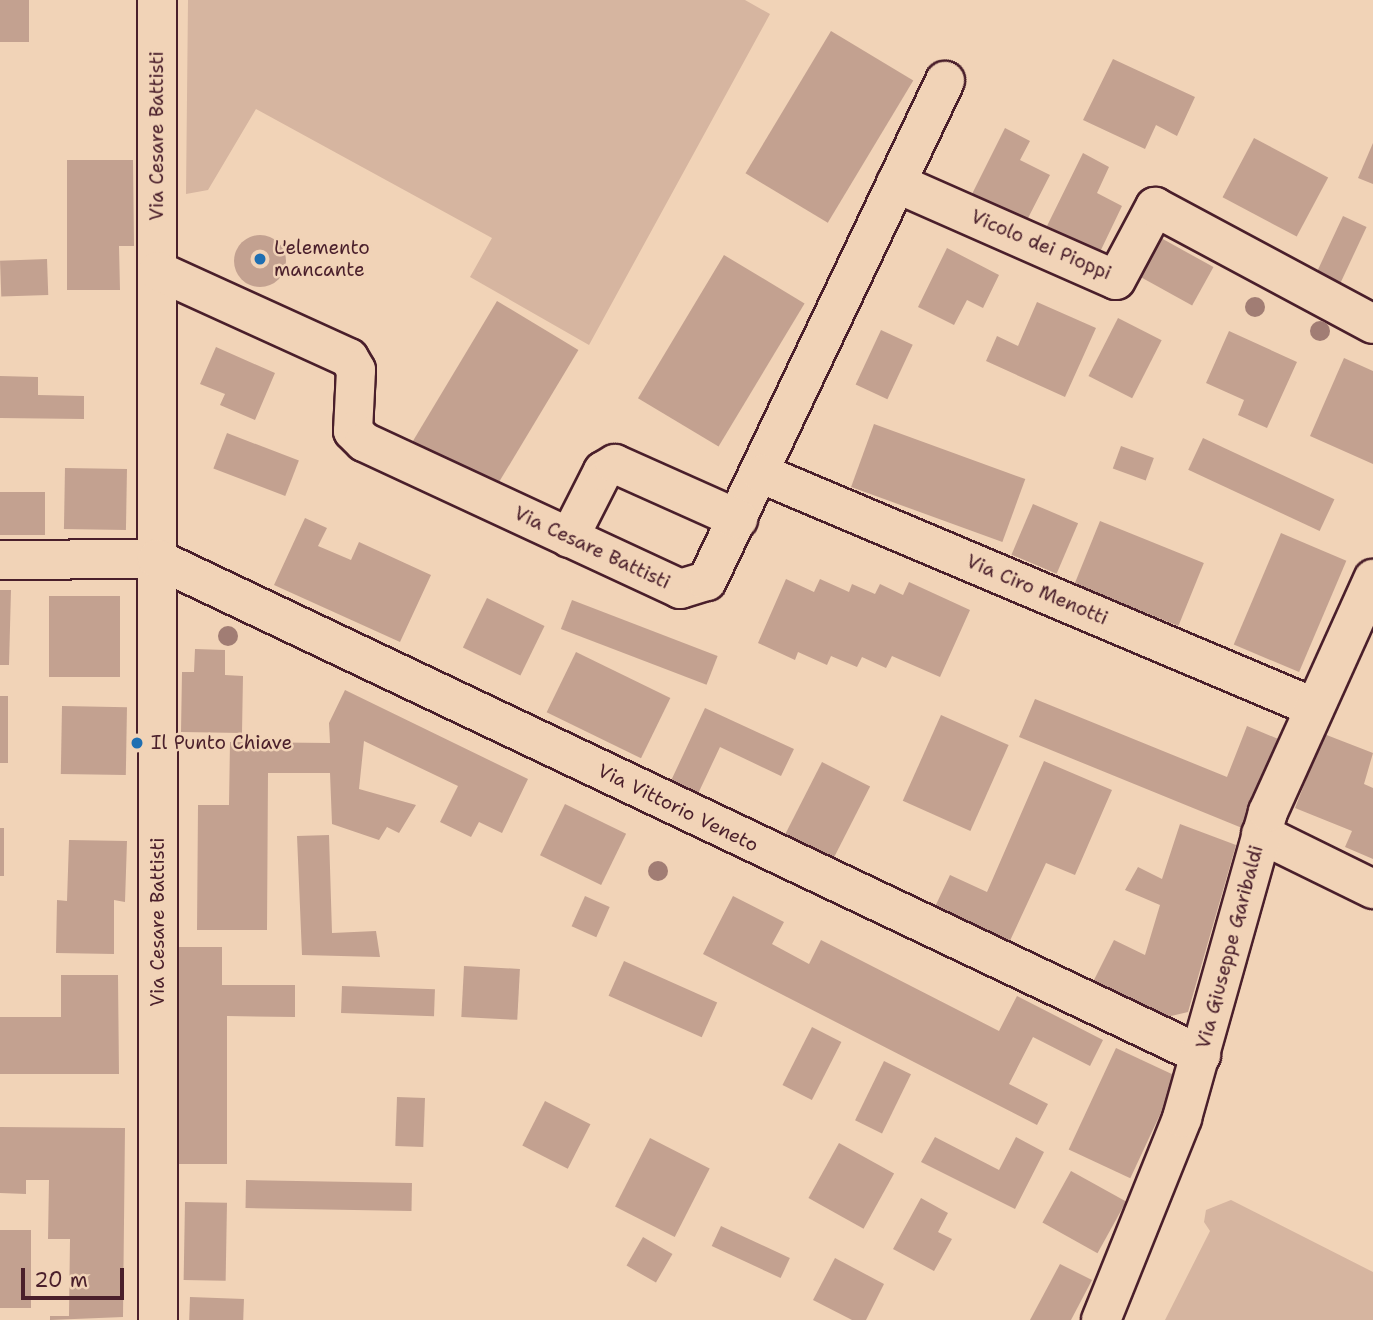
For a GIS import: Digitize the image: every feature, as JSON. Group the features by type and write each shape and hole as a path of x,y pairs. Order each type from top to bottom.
{"street":[{"name":"Via Cesare Battisti","path":"157,0 158,1320"},
{"name":"Via Cesare Battisti","path":"158,271 349,358 356,370 353,431 364,442 680,589 707,581 762,474 945,81"},
{"name":"Vicolo dei Pioppi","path":"896,183 1116,280 1155,207 1373,324"},
{"path":"569,538 603,471 615,464 738,519"},
{"name":"Via Ciro Menotti","path":"762,474 1313,707"},
{"path":"0,559 157,559"},
{"name":"Via Vittorio Veneto","path":"157,559 1200,1055"},
{"name":"Via Giuseppe Garibaldi","path":"1101,1320 1167,1162 1200,1055 1261,834 1313,707 1373,579"},
{"path":"1261,834 1373,889"}],"shaded area":[{"path":"188,0 745,0 770,14 589,345 470,277 492,238 256,109 208,190 186,194"},
{"path":"1231,1200 1373,1272 1373,1320 1165,1320 1210,1231 1204,1222 1206,1210"}],"building":[{"path":"0,0 29,0 29,42 0,42"},
{"path":"831,31 913,80 828,223 746,173"},
{"path":"1113,59 1195,97 1177,136 1156,125 1145,149 1083,120"},
{"path":"1005,128 1030,141 1020,160 1050,175 1025,224 971,196"},
{"path":"1254,138 1328,177 1297,237 1223,197"},
{"path":"1373,143 1373,184 1358,178"},
{"path":"1083,153 1109,167 1097,193 1122,206 1100,252 1047,226"},
{"path":"67,160 133,160 134,246 119,246 120,290 67,290"},
{"path":"1343,216 1367,227 1339,287 1315,276"},
{"name":"L'elemento mancante","path":"260,235 270,237 278,243 284,251 284,271 278,279 270,285 260,287 250,285 242,279 236,271 234,261 236,251 242,243 250,237"},
{"path":"1161,238 1213,267 1192,306 1140,276"},
{"path":"947,248 999,275 983,308 967,300 954,325 918,307"},
{"path":"724,255 805,303 719,447 638,398"},
{"path":"47,259 48,295 1,297 0,261"},
{"path":"497,301 578,350 492,493 411,444"},
{"path":"1037,302 1096,328 1065,397 986,361 997,336 1018,346"},
{"path":"1118,318 1162,340 1132,398 1088,376"},
{"path":"881,330 913,345 887,399 856,384"},
{"path":"1229,331 1297,362 1267,428 1238,415 1244,400 1206,383"},
{"path":"216,347 275,373 255,420 220,405 225,394 200,384"},
{"path":"1344,358 1373,371 1373,464 1310,436"},
{"path":"0,376 38,377 38,395 84,396 84,419 0,418"},
{"path":"874,424 1025,479 1002,542 851,487"},
{"path":"227,433 299,461 285,496 213,468"},
{"path":"1203,438 1334,499 1320,531 1188,470"},
{"path":"1121,446 1154,458 1146,481 1113,469"},
{"path":"65,468 127,469 126,530 64,529"},
{"path":"0,492 45,492 45,535 0,535"},
{"path":"1033,504 1078,523 1057,574 1012,555"},
{"path":"305,518 327,528 318,546 351,560 359,542 431,575 400,642 274,585"},
{"path":"1100,521 1204,563 1178,626 1075,584"},
{"path":"1281,533 1346,561 1299,672 1234,644"},
{"path":"786,579 814,592 820,579 849,592 852,584 875,594 880,584 903,595 909,582 970,610 940,677 892,656 886,668 862,657 857,667 831,656 827,665 798,652 795,660 758,643"},
{"path":"0,590 11,590 9,665 0,665"},
{"path":"49,596 120,596 120,677 49,677"},
{"path":"487,598 545,626 520,675 463,647"},
{"path":"572,600 718,656 707,685 561,629"},
{"path":"195,649 225,650 225,675 243,676 242,733 181,732 182,672 194,672"},
{"path":"576,652 670,698 641,758 547,712"},
{"path":"345,690 528,779 502,833 479,822 471,837 440,822 458,786 364,741 359,789 416,805 399,833 387,827 379,840 332,824 330,773 268,773 267,930 197,930 198,805 229,805 230,742 330,743 329,723"},
{"path":"0,696 8,696 8,763 0,763"},
{"path":"1035,699 1227,777 1247,726 1283,741 1247,830 1019,737"},
{"path":"62,706 127,707 126,775 61,774"},
{"path":"705,708 794,749 781,776 720,747 696,798 669,785"},
{"path":"941,715 1009,745 970,831 903,801"},
{"path":"1324,734 1373,753 1364,784 1373,788 1373,859 1345,847 1352,831 1295,808"},
{"path":"1044,761 1112,790 1075,875 1046,863 1008,945 933,911 950,875 987,892"},
{"path":"822,762 870,787 832,862 783,838"},
{"path":"565,804 626,834 601,885 540,855"},
{"path":"1180,824 1236,845 1188,1012 1154,1020 1091,986 1114,940 1145,955 1160,905 1125,890 1138,867 1162,879"},
{"path":"0,828 4,828 4,876 0,876"},
{"path":"329,835 332,933 376,931 380,957 302,955 297,836"},
{"path":"69,840 127,841 125,902 114,900 114,954 56,953 57,900 67,901"},
{"path":"585,896 610,907 596,937 572,926"},
{"path":"733,896 784,922 772,944 809,964 821,940 999,1031 1017,996 1103,1040 1090,1066 1033,1037 1009,1084 1048,1104 1037,1125 703,954"},
{"path":"177,947 222,947 222,985 295,985 295,1017 227,1016 227,1164 177,1164"},
{"path":"624,961 717,1002 702,1037 609,996"},
{"path":"464,966 520,969 517,1020 461,1017"},
{"path":"61,975 118,975 119,1074 0,1074 0,1017 61,1017"},
{"path":"342,986 435,989 434,1016 341,1013"},
{"path":"812,1027 841,1042 812,1100 782,1085"},
{"path":"1116,1048 1178,1077 1130,1178 1069,1150"},
{"path":"884,1061 911,1074 882,1133 855,1120"},
{"path":"397,1097 425,1098 423,1147 395,1146"},
{"path":"545,1101 590,1124 568,1169 522,1146"},
{"path":"0,1127 125,1128 123,1317 50,1320 50,1316 69,1316 70,1239 48,1239 49,1180 26,1180 26,1194 0,1193"},
{"path":"935,1137 999,1170 1016,1137 1044,1152 1015,1209 921,1162"},
{"path":"650,1138 710,1168 675,1237 615,1207"},
{"path":"839,1143 894,1174 864,1229 808,1198"},
{"path":"1071,1171 1126,1202 1097,1253 1042,1223"},
{"path":"246,1180 412,1183 411,1211 246,1208"},
{"path":"921,1198 948,1213 938,1232 952,1239 934,1271 893,1249"},
{"path":"185,1202 227,1203 226,1281 184,1280"},
{"path":"721,1226 790,1258 781,1278 712,1246"},
{"path":"0,1230 31,1230 31,1308 0,1308"},
{"path":"643,1237 672,1254 656,1283 626,1266"},
{"path":"835,1258 884,1284 866,1320 852,1320 813,1300"},
{"path":"1060,1264 1092,1280 1071,1320 1030,1320"},
{"path":"190,1297 244,1299 243,1320 189,1320"}],"place":[{"name":"L'elemento mancante","path":"260,259"},
{"name":"Il Punto Chiave","path":"137,743"}]}
